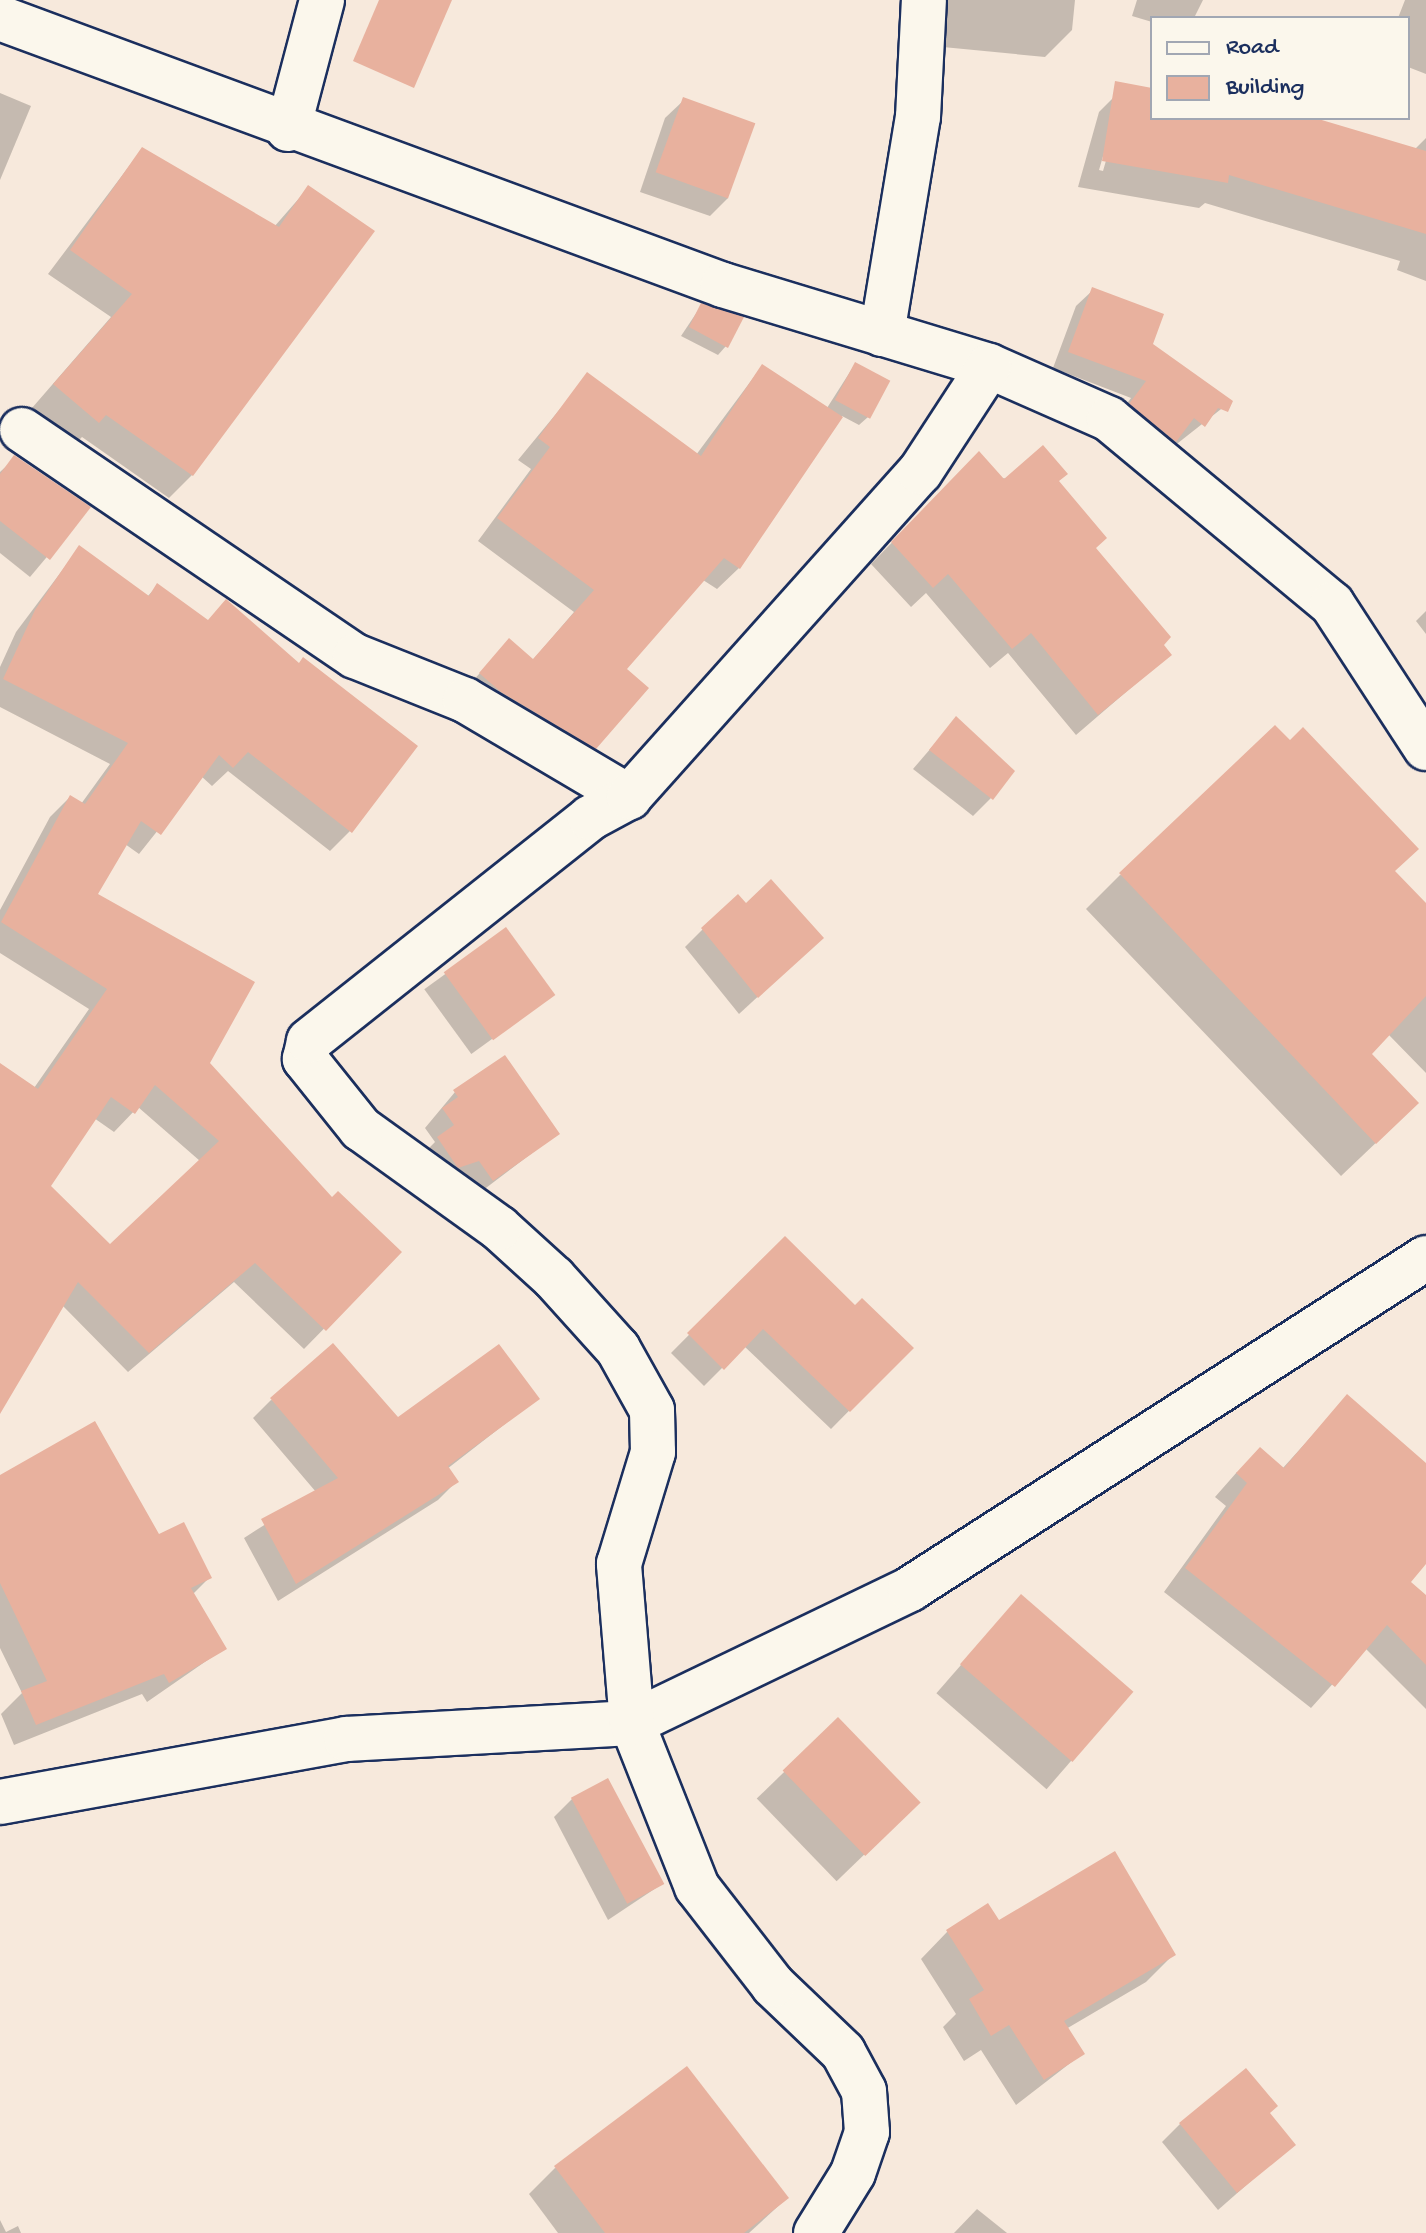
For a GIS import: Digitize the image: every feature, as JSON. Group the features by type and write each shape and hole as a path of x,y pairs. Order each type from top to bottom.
{"street":[{"path":"288,129 322,0"},
{"path":"882,334 918,117 924,0"},
{"path":"0,18 288,129 723,285 989,366 1109,419 1332,604 1426,748"},
{"path":"820,2232 853,2173 867,2132 864,2091 843,2052 773,1985 697,1887 632,1723 619,1564 653,1452 652,1410 618,1349 554,1278 499,1228 361,1129 305,1059 309,1041 590,818 629,797 920,472 989,366"},
{"path":"22,430 355,656 465,700 629,797"},
{"path":"0,1802 346,1739 632,1723 910,1589 1426,1258"}],"building":[{"path":"379,0 452,0 414,88 353,61"},
{"path":"1115,81 1150,88 1150,120 1322,120 1426,151 1426,234 1229,175 1228,183 1102,161"},
{"path":"683,97 755,123 728,199 656,172"},
{"path":"142,147 279,227 308,185 375,231 193,476 106,415 99,423 53,384 132,294 70,250"},
{"path":"1092,287 1164,314 1153,344 1233,401 1228,412 1218,408 1205,427 1194,418 1176,442 1129,404 1146,381 1068,352"},
{"path":"701,303 744,317 728,348 689,327"},
{"path":"855,362 890,381 870,419 835,400"},
{"path":"762,364 843,417 740,569 724,558 627,669 649,688 596,749 501,692 479,673 509,638 533,659 594,590 497,518 550,447 538,438 587,372 701,456"},
{"path":"1043,445 1068,474 1059,481 1107,538 1096,548 1171,637 1164,645 1172,655 1098,715 1031,633 1012,649 948,574 933,588 891,542 979,451 1004,479"},
{"path":"14,455 91,507 50,560 0,521 0,474"},
{"path":"79,545 149,596 157,583 208,620 226,599 299,663 303,657 418,746 352,833 248,752 233,768 219,755 161,835 141,821 98,894 255,982 210,1063 332,1197 338,1191 402,1252 326,1331 255,1263 149,1353 78,1282 0,1414 0,1063 38,1089 107,989 1,922 70,795 85,804 128,743 3,679 35,610","holes":["155,1085 219,1141 110,1244 51,1186 111,1097 135,1114"]},
{"path":"956,716 1015,771 993,800 929,750"},
{"path":"1275,725 1290,740 1303,727 1419,849 1395,871 1426,903 1426,996 1372,1054 1419,1103 1376,1144 1119,873"},
{"path":"771,879 824,938 758,998 701,928 738,894 746,903"},
{"path":"506,927 555,995 493,1040 444,972"},
{"path":"505,1055 560,1134 493,1181 479,1161 458,1168 437,1137 454,1125 442,1108 458,1097 453,1090"},
{"path":"785,1236 855,1305 862,1298 914,1348 850,1412 763,1329 724,1370 687,1333"},
{"path":"333,1343 398,1417 499,1344 540,1399 448,1466 459,1482 296,1584 261,1519 338,1478 270,1398"},
{"path":"1347,1394 1426,1463 1426,1564 1411,1582 1426,1595 1426,1665 1387,1625 1335,1687 1185,1568 1247,1483 1236,1473 1260,1447 1284,1468"},
{"path":"95,1421 159,1534 184,1522 212,1578 191,1588 227,1649 169,1683 164,1674 36,1725 21,1691 47,1681 0,1583 0,1475"},
{"path":"1021,1594 1133,1692 1072,1762 960,1664"},
{"path":"838,1717 921,1803 865,1856 783,1770"},
{"path":"608,1778 664,1884 627,1904 571,1798"},
{"path":"1115,1851 1176,1955 1064,2021 1085,2054 1044,2080 1009,2025 991,2036 969,1999 984,1990 946,1930 988,1903 999,1920"},
{"path":"687,2066 789,2198 744,2233 605,2233 554,2166"},
{"path":"1246,2068 1278,2106 1270,2113 1296,2145 1237,2193 1179,2123"}]}
